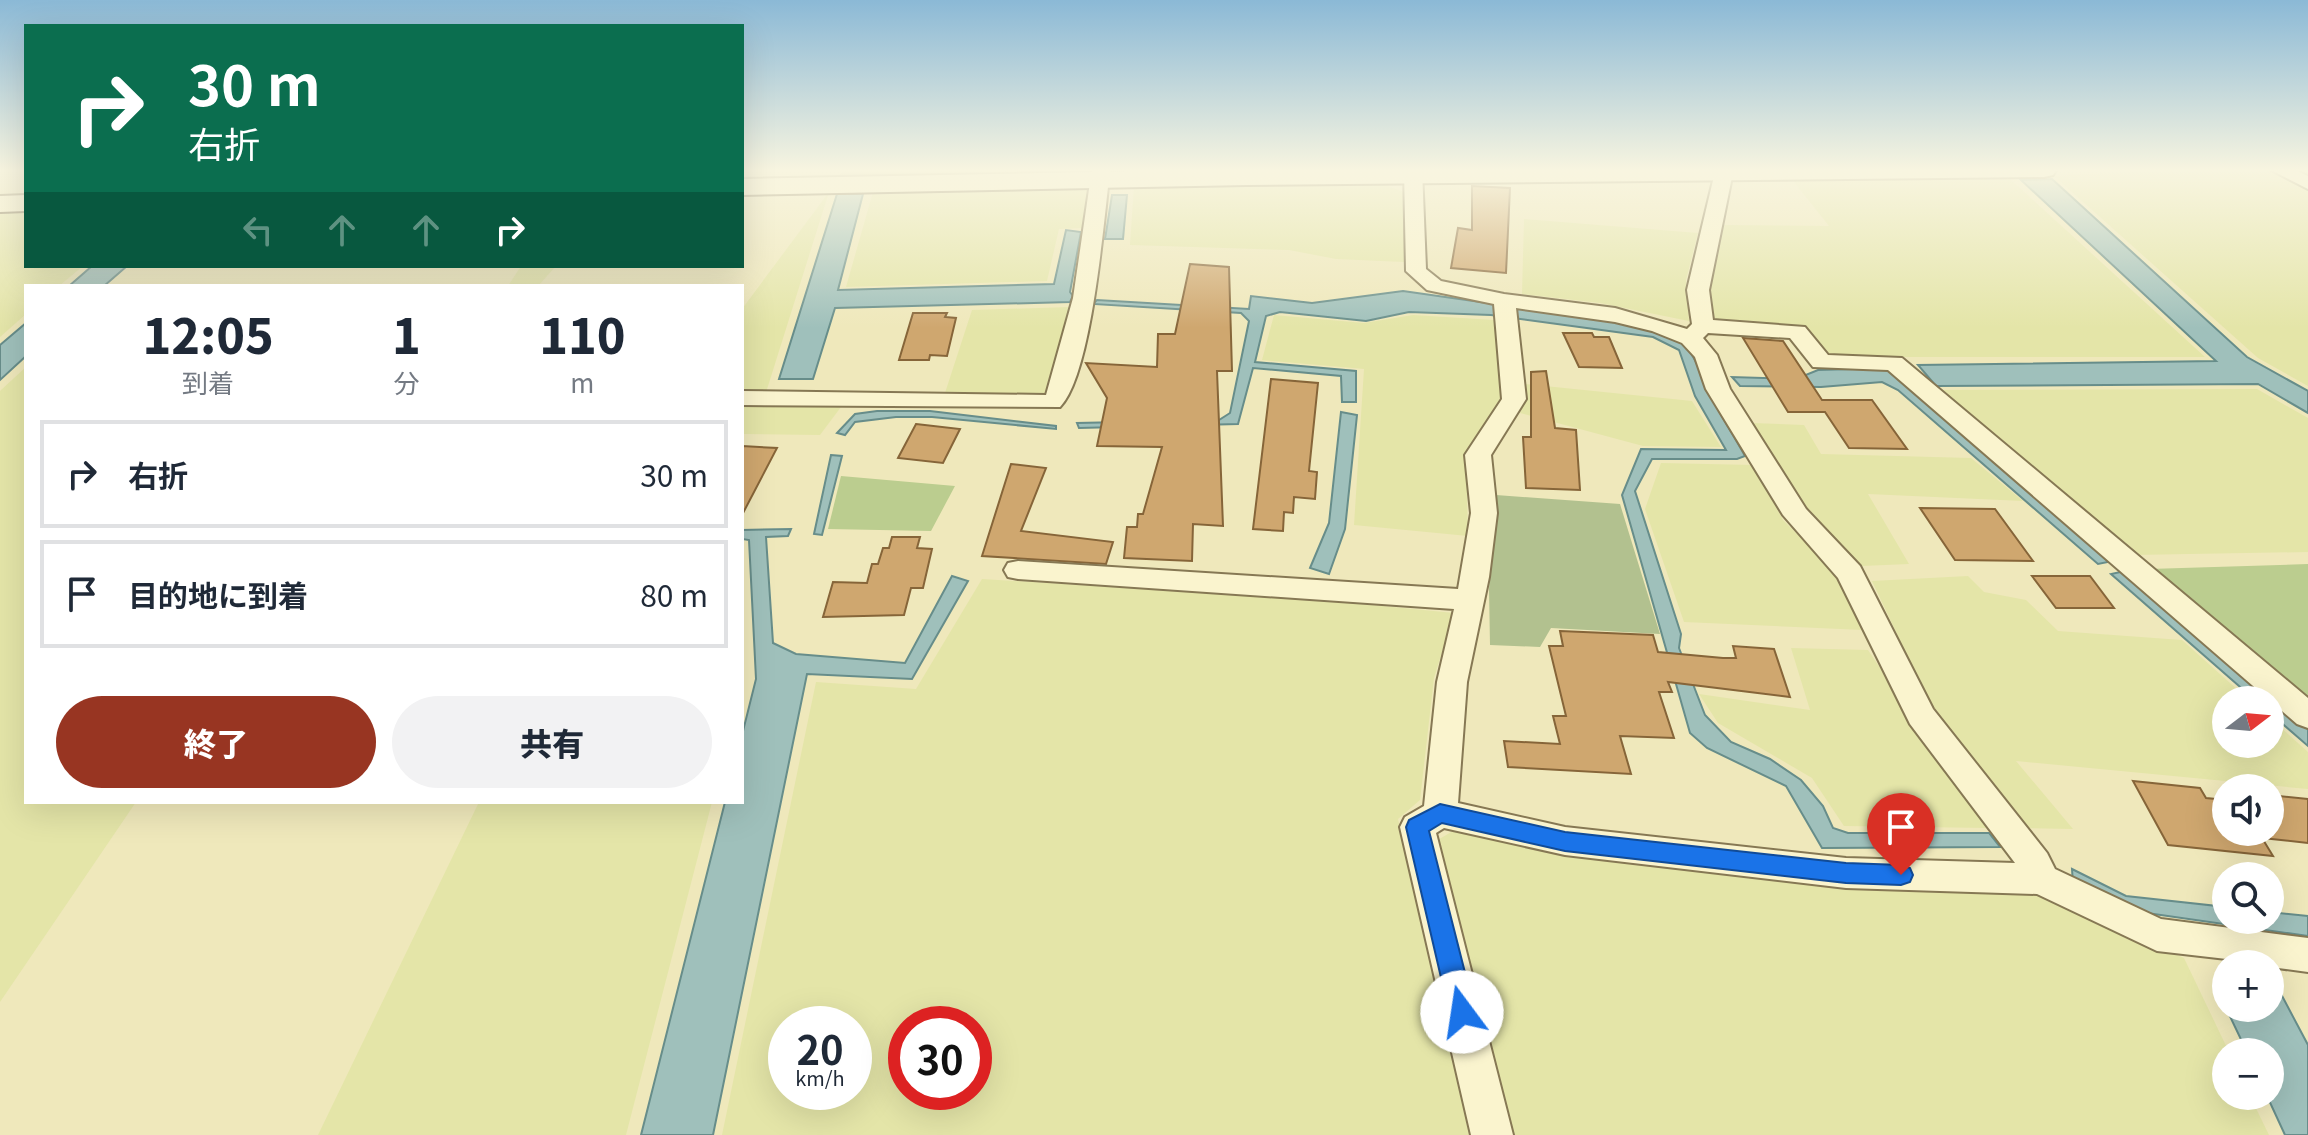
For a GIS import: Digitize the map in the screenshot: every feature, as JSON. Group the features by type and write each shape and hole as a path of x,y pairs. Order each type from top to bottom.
{"street":[{"path":"744,398 1052,402 1060,394 1084,298 1095,222"},
{"path":"1415,222 1416,271 1434,286 1505,308 1615,315 1697,332 1797,332 1821,362 1894,363 2308,716"},
{"path":"1703,222 1697,332 1718,389 1796,515 1850,573 1921,716 2035,863 2041,879"},
{"path":"1440,813 1452,682 1484,513 1478,455 1514,399 1505,308"},
{"path":"1018,570 1469,600"},
{"path":"1492,1135 1417,827 1440,813 1565,841 1830,872 2041,879 2157,935 2308,955"}],"green space":[{"path":"0,222 24,222 24,268 81,268 61,284 24,284 24,316 0,337"},
{"path":"807,222 820,222 763,402 814,402 841,407 820,435 744,434 744,306"},
{"path":"864,222 1085,222 1084,228 1059,229 1047,281 846,287"},
{"path":"1132,222 1404,222 1404,262 1336,259 1289,250 1130,245"},
{"path":"1524,222 1698,233 1686,280 1689,321 1600,303 1522,294"},
{"path":"1826,222 2057,222 2205,357 1826,357 1807,329 1716,323 1707,290 1721,225 1829,226"},
{"path":"2106,222 2308,222 2308,386 2258,358"},
{"path":"520,268 554,268 540,284 509,284"},
{"path":"1070,307 1045,395 944,396 972,310"},
{"path":"1274,315 1364,323 1413,315 1494,320 1503,399 1466,451 1468,536 1354,525 1364,369 1262,360"},
{"path":"24,369 24,804 135,804 0,1002 0,391"},
{"path":"1525,384 1692,401 1721,447 1643,446 1520,413"},
{"path":"2257,389 2308,418 2308,552 2133,555 1937,390"},
{"path":"1752,423 1804,425 1821,454 1971,458 2023,501 1868,494 1909,564 1862,566 1808,515"},
{"path":"1661,463 1753,465 1783,520 1834,571 1863,630 1684,622 1645,509"},
{"path":"841,476 955,486 931,531 828,529"},
{"path":"1496,495 1620,504 1660,634 1551,628 1540,647 1490,645 1489,589"},
{"path":"2308,564 2308,703 2149,569"},
{"path":"1968,576 1984,592 2026,600 2058,631 2182,640 2233,686 2212,686 2212,758 2284,758 2284,731 2308,752 2308,789 2284,787 2284,774 2212,774 2212,780 2016,761 2073,829 2023,828 1928,700 1872,581"},
{"path":"982,579 1321,600 1454,613 1434,678 1420,800 1398,819 1469,1135 722,1135 816,682 916,689"},
{"path":"1791,648 1868,650 1989,828 1844,826 1812,778 1718,723 1699,694 1810,710"},
{"path":"478,804 711,804 626,1135 318,1135"},
{"path":"1453,831 1587,856 2030,888 2184,958 2222,1038 2212,1038 2212,1110 2257,1110 2269,1135 1512,1135 1436,841"}],"water":[{"path":"828,222 856,222 838,290 1054,284 1066,230 1081,232 1070,302 835,308 813,379 779,379"},
{"path":"1108,222 1125,222 1123,239 1105,239"},
{"path":"2066,222 2099,222 2247,357 2308,391 2308,413 2258,384 1936,386 1918,365 2216,361"},
{"path":"90,268 125,268 106,284 71,284"},
{"path":"1403,291 1655,327 1686,346 1745,456 1737,459 1652,459 1635,491 1681,634 1679,648 1705,715 1731,742 1770,759 1801,780 1823,806 1833,828 1848,833 1989,833 2000,847 1822,848 1786,786 1707,748 1690,733 1622,495 1641,449 1726,450 1695,396 1679,350 1653,337 1491,315 1409,312 1366,321 1280,312 1266,316 1255,362 1356,371 1356,402 1342,402 1341,376 1253,368 1238,424 1079,428 1077,423 1219,420 1230,413 1249,321 1241,313 1093,304 1097,300 1249,309 1251,296 1312,303"},
{"path":"24,325 24,358 0,380 0,345"},
{"path":"1888,368 2113,561 2098,564 1898,390 1882,382 1821,387 1740,386 1732,377 1796,379 1818,370"},
{"path":"930,411 1056,426 1056,429 932,417 896,417 855,422 845,435 837,433 855,414"},
{"path":"1341,412 1357,415 1345,529 1329,574 1310,568 1329,523"},
{"path":"831,455 842,456 822,535 814,534"},
{"path":"791,529 788,536 766,537 773,643 796,654 905,663 952,576 968,581 912,679 807,674 713,1135 641,1135 724,804 744,804 744,727 756,679 749,540 744,539 744,530"},
{"path":"2125,571 2258,686 2239,686 2111,574"},
{"path":"2284,708 2308,729 2308,746 2284,725"},
{"path":"2072,869 2126,896 2212,905 2212,922 2126,910 2073,884"},
{"path":"2284,913 2308,916 2308,936 2284,933"},
{"path":"2284,1000 2308,1045 2308,1135 2285,1135 2273,1110 2284,1110 2284,1038 2240,1038 2233,1022 2284,1022"}],"building":[{"path":"1472,222 1508,222 1506,273 1451,268 1458,228 1472,230"},
{"path":"1190,264 1229,267 1232,371 1217,371 1223,526 1193,524 1192,561 1124,558 1127,527 1137,527 1138,514 1143,514 1162,447 1097,446 1107,398 1086,363 1157,367 1158,334 1175,334"},
{"path":"913,313 947,313 945,317 956,318 947,356 930,355 929,360 899,360"},
{"path":"1563,333 1592,333 1594,337 1609,337 1622,368 1579,367"},
{"path":"1743,338 1783,341 1822,400 1872,400 1907,449 1849,448 1825,412 1788,412"},
{"path":"1546,371 1555,428 1576,430 1580,490 1526,488 1523,437 1531,437 1531,372"},
{"path":"1271,379 1318,383 1309,471 1317,472 1315,499 1294,497 1293,513 1284,512 1283,531 1253,529"},
{"path":"916,424 960,429 943,463 898,458"},
{"path":"744,446 777,448 744,511"},
{"path":"1011,464 1046,468 1021,531 1113,542 1106,564 982,556"},
{"path":"1920,508 1995,509 2033,561 1955,560"},
{"path":"892,537 920,537 917,548 932,549 923,588 911,588 904,615 823,617 833,582 867,583 872,564 878,564 883,548 889,548"},
{"path":"2032,576 2090,576 2114,608 2056,608"},
{"path":"1560,631 1653,635 1658,652 1723,658 1736,658 1733,646 1774,649 1790,697 1668,682 1672,692 1659,692 1674,738 1620,736 1631,774 1508,767 1504,741 1560,744 1553,716 1566,716 1549,646 1563,646"},
{"path":"2133,781 2200,788 2206,798 2212,799 2212,846 2267,846 2273,856 2168,845"},
{"path":"2284,796 2308,799 2308,843 2284,840"}],"route":[{"path":"1462,1012 1417,827 1440,813 1565,841 1846,873 1901,875"}]}
